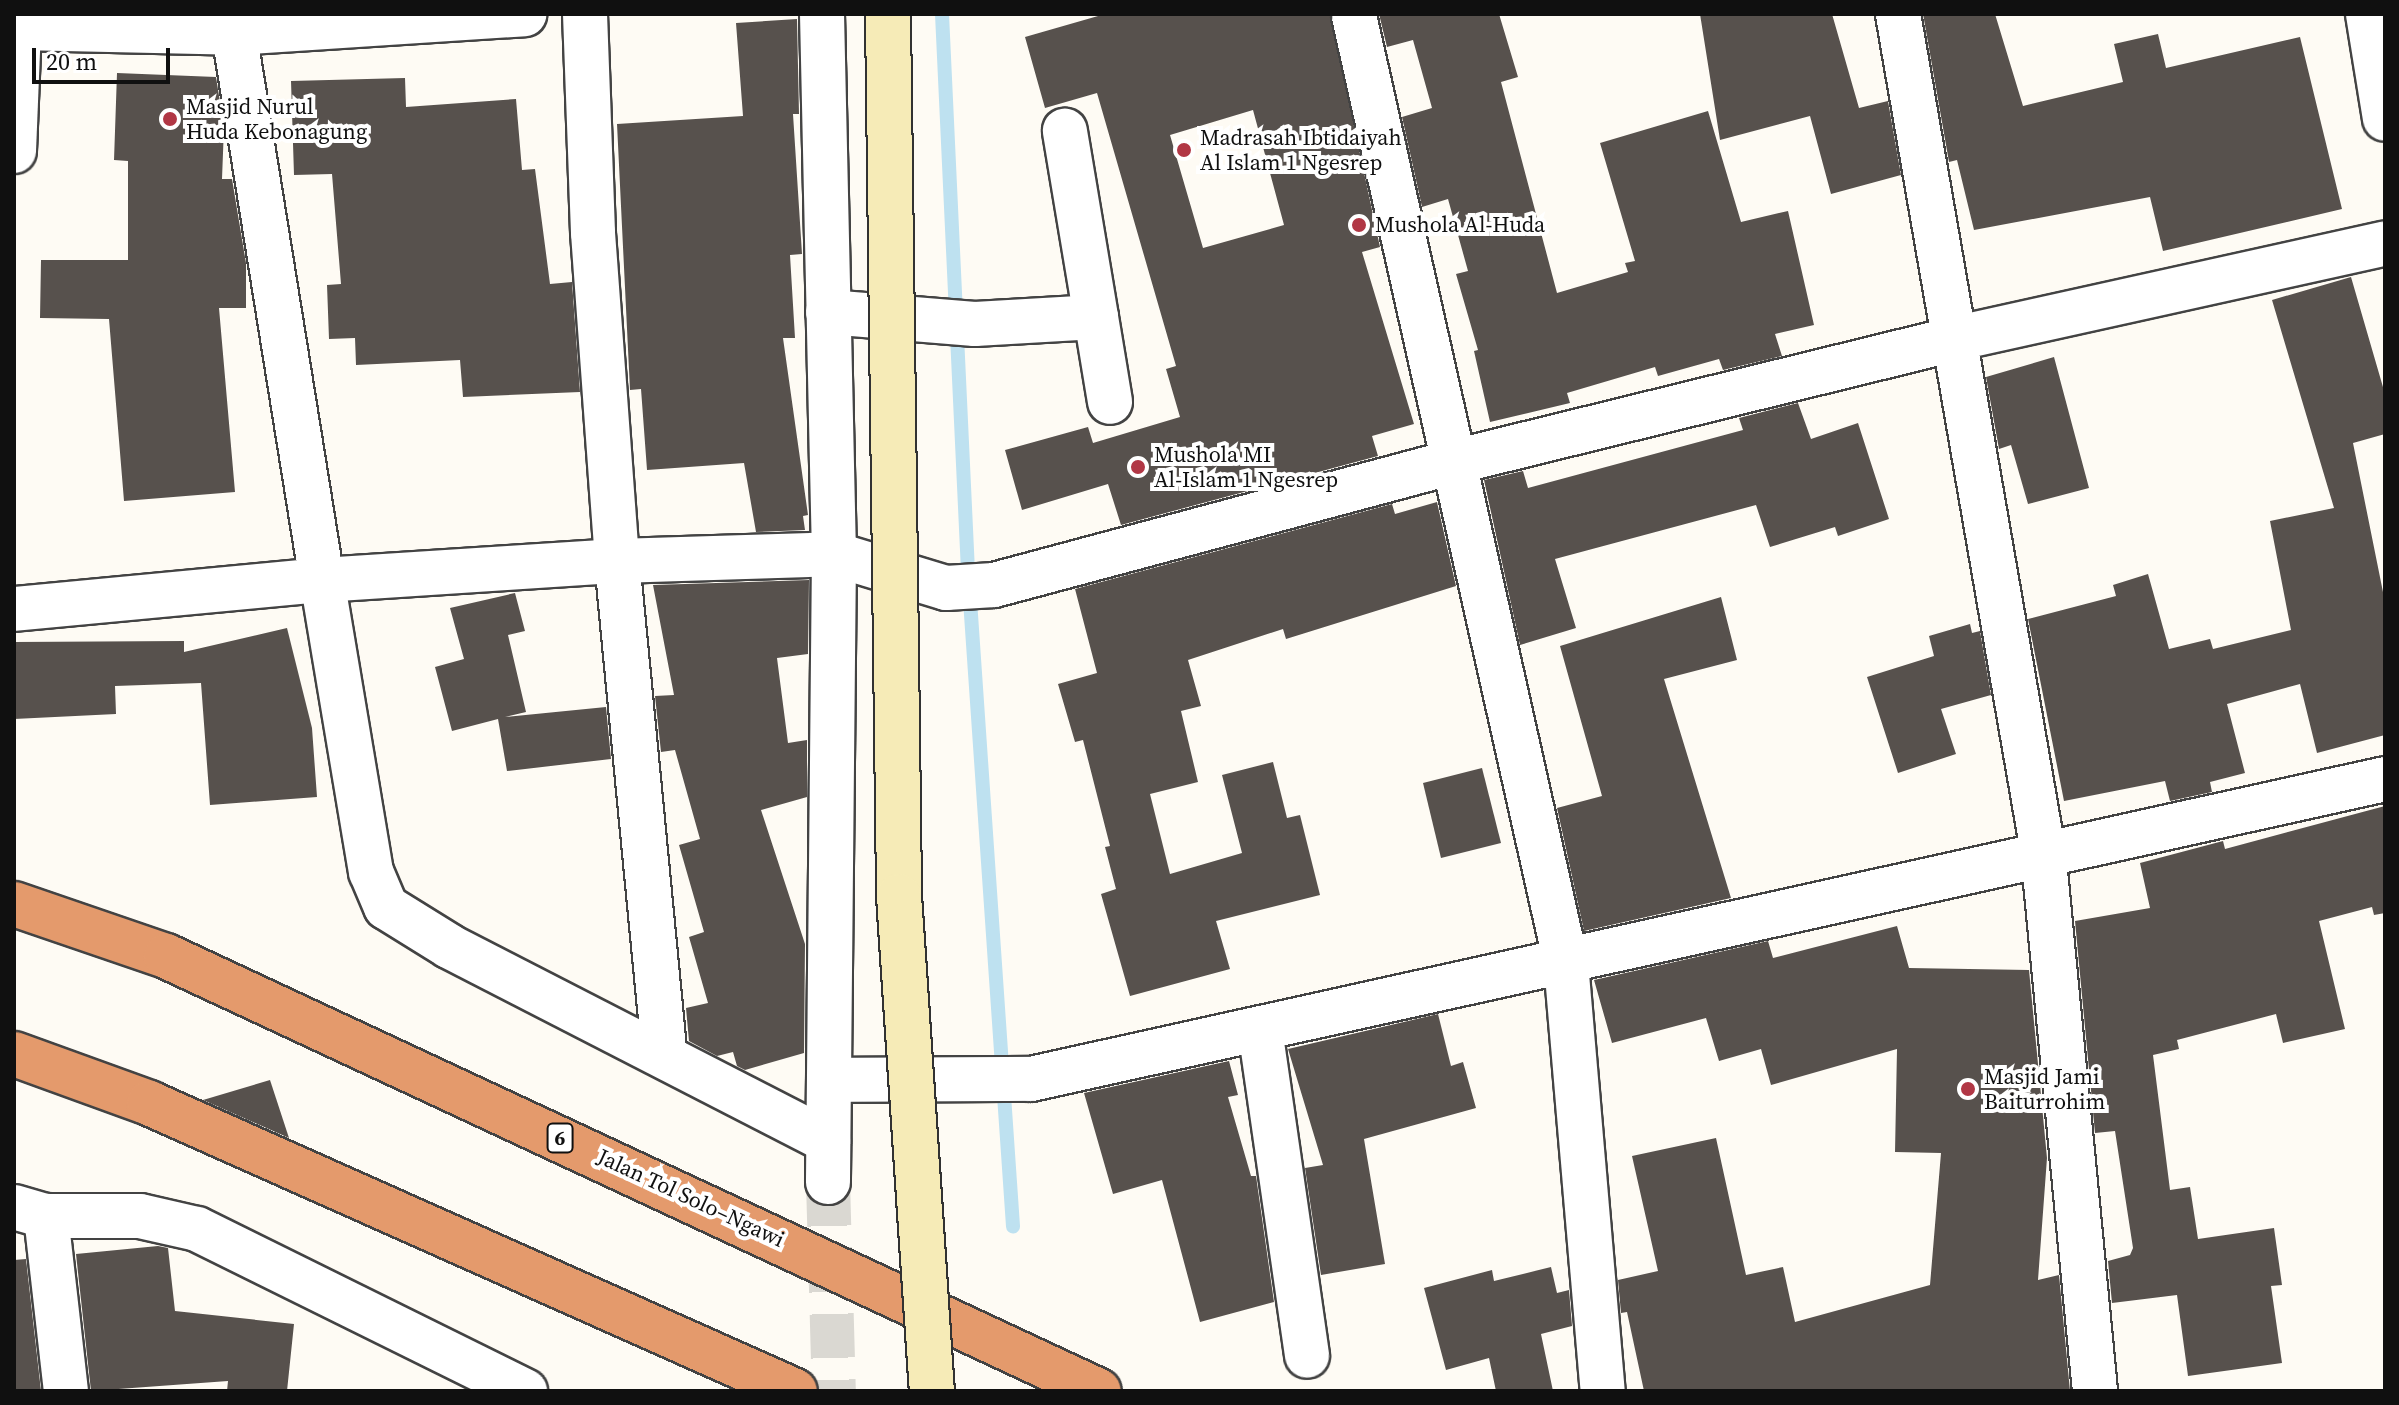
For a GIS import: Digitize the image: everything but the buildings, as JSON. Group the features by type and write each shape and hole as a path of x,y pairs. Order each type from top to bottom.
{"highway":[{"name":"Jalan Tol Solo–Ngawi","path":"14,904 166,956 1099,1391"},
{"path":"14,1054 149,1103 795,1391"}],"main road":[{"path":"888,15 899,896 932,1391"}],"street":[{"path":"14,151 19,28 234,33 524,14"},
{"path":"585,14 593,233 617,561 665,1056"},
{"path":"234,33 371,872 386,907 449,946 665,1056 828,1162 834,554 822,14"},
{"path":"1898,14 1958,338 2043,851 2095,1391"},
{"path":"2368,14 2385,119"},
{"path":"1354,16 1566,963 1603,1391"},
{"path":"1065,131 1110,402"},
{"path":"14,609 322,580 617,561 834,554 946,588 994,585 1454,462 1958,338 2385,243"},
{"path":"828,312 920,323 975,324 1096,317"},
{"path":"829,1080 973,1083 1031,1079 1566,963 2043,851 2385,779"},
{"path":"1260,1029 1307,1356"},
{"path":"66,1391 30,1212 140,1216 197,1229 475,1378 525,1391"}],"waterway":[{"path":"942,14 968,571 1013,1226"}],"tunnel":[{"path":"828,1182 834,1391"}],"place":[{"name":"Masjid Nurul Huda Kebonagung","path":"170,119"},
{"name":"Madrasah Ibtidaiyah Al Islam 1 Ngesrep","path":"1184,150"},
{"name":"Mushola Al-Huda","path":"1359,225"},
{"name":"Mushola MI Al-Islam 1 Ngesrep","path":"1138,467"},
{"name":"Masjid Jami Baiturrohim","path":"1968,1089"}]}
